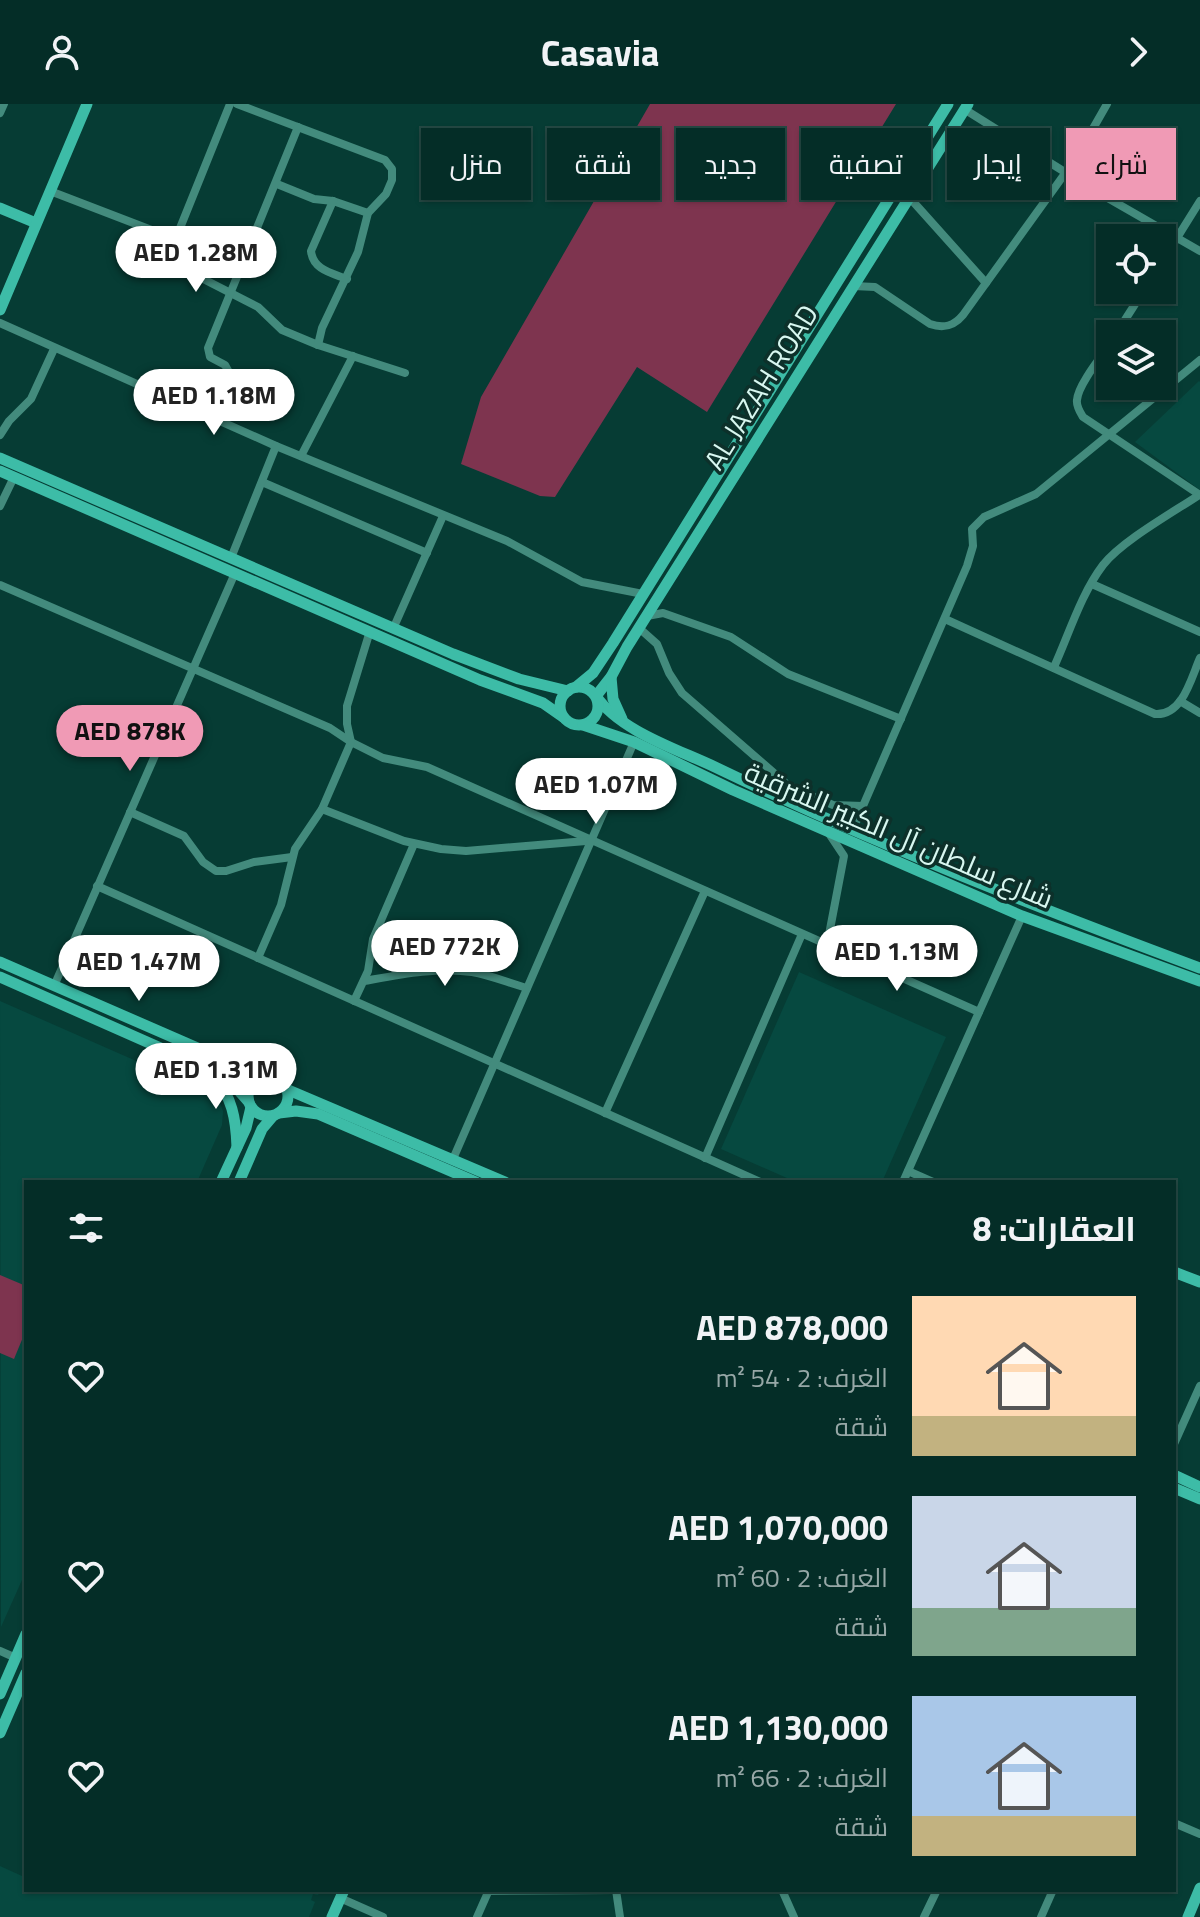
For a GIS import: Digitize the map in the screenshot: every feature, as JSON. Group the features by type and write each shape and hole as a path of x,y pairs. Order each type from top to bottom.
{"main road":[{"path":"0,310 87,104"},
{"name":"AL JAZAH ROAD","path":"572,689 593,673 946,106"},
{"name":"AL JAZAH ROAD","path":"931,163 966,106"},
{"name":"AL JAZAH ROAD","path":"596,696 611,677 646,616 907,200"},
{"path":"0,208 36,223"},
{"path":"733,478 723,479 722,472 759,408"},
{"path":"0,458 393,629 519,679 572,689 587,688 596,696 599,708 596,716 583,725 574,725 543,703 480,680 0,471"},
{"path":"611,677 613,699 624,723"},
{"path":"563,717 560,704 572,689"},
{"name":"شارع سلطان آل الكبير الشرقية","path":"596,696 624,723 755,786 1028,904 1200,968"},
{"name":"شارع سلطان آل الكبير الشرقية","path":"583,725 634,742 1022,916 1200,981"},
{"path":"0,962 264,1077 277,1079 286,1089 500,1180"},
{"path":"0,977 208,1069 233,1084 260,1115 296,1111 318,1114 471,1180"},
{"path":"208,1069 232,1102 237,1147"},
{"path":"222,1180 246,1128 250,1104 248,1095 253,1083 264,1077"},
{"path":"240,1180 262,1129 287,1102 286,1089"},
{"path":"1176,1273 1200,1282"},
{"path":"1176,1476 1200,1487"},
{"path":"1176,1489 1200,1499"},
{"path":"0,1694 24,1639"},
{"path":"0,1733 24,1678"},
{"path":"1188,1917 1200,1888"},
{"path":"332,1917 342,1894"}],"street":[{"path":"0,113 4,104"},
{"path":"230,104 175,239 172,254 178,266 258,307 282,330 405,373"},
{"path":"237,104 385,160 392,169 392,180 386,194 368,213 358,252 322,328 318,345"},
{"path":"1093,128 1107,104"},
{"path":"853,286 875,287 930,324 945,327 959,321 1066,172 966,106"},
{"path":"212,418 230,374 225,365 210,357 208,348 298,127"},
{"path":"277,184 314,199 333,201 368,213"},
{"path":"50,191 175,239"},
{"path":"912,200 986,283"},
{"path":"1111,200 1200,251"},
{"path":"333,201 311,251 312,260 319,267 347,279"},
{"path":"1176,241 1200,201"},
{"path":"0,323 276,446 507,541 582,582 643,594"},
{"path":"0,435 31,399 54,349"},
{"path":"301,456 353,356"},
{"path":"853,829 972,555 972,529 984,517 1036,494 1200,360"},
{"path":"1054,667 1102,567 1116,552 1200,495 1083,417 1076,402 1096,366"},
{"path":"231,558 276,446"},
{"path":"0,506 14,477"},
{"path":"262,482 427,553"},
{"path":"393,629 443,516"},
{"path":"54,986 235,573"},
{"path":"1092,584 1200,632"},
{"path":"0,585 195,667 330,728 383,758 427,767 979,1012"},
{"path":"658,598 663,613"},
{"path":"646,616 663,613 743,643 779,670 901,719"},
{"path":"945,619 1155,714 1173,711 1200,658"},
{"path":"639,628 657,644 669,673 682,693 789,786 833,805 863,806"},
{"path":"258,958 284,897 292,857 322,809 351,742 347,706 370,631"},
{"path":"1180,701 1200,713"},
{"path":"453,1159 634,742"},
{"path":"322,809 414,844 466,851 591,841"},
{"path":"130,812 184,836 203,862 216,871 292,857"},
{"path":"827,831 844,856 827,945"},
{"path":"354,1001 364,981 373,939 414,844"},
{"path":"844,856 861,845"},
{"path":"97,886 755,1180"},
{"path":"605,1113 705,891"},
{"path":"904,1180 1022,916"},
{"path":"705,1158 802,934"},
{"path":"364,981 456,971 485,975 527,988"},
{"path":"908,1171 928,1180"},
{"path":"1176,1440 1200,1386"},
{"path":"0,1651 16,1658"},
{"path":"1176,1824 1200,1834"},
{"path":"477,1917 489,1892"},
{"path":"615,1892 620,1917"},
{"path":"783,1892 794,1917"},
{"path":"924,1917 936,1892"},
{"path":"1041,1917 1052,1892"},
{"path":"342,1894 383,1917"}],"shaded area":[{"path":"650,104 896,104 881,128 801,128 801,200 837,200 707,412 637,367 555,497 540,496 461,464 481,397 595,200 660,200 660,128 636,128"},
{"path":"1200,382 1200,490 1135,442"},
{"path":"799,972 946,1037 883,1180 791,1180 721,1149"},
{"path":"0,1001 218,1097 223,1111 222,1125 198,1180 24,1180 24,1575 1,1627"},
{"path":"0,1275 24,1285 24,1335 14,1359 0,1353"},
{"path":"0,1866 22,1876 24,1872 24,1892 320,1892 313,1894 311,1900 315,1902 309,1917 0,1917"}]}
